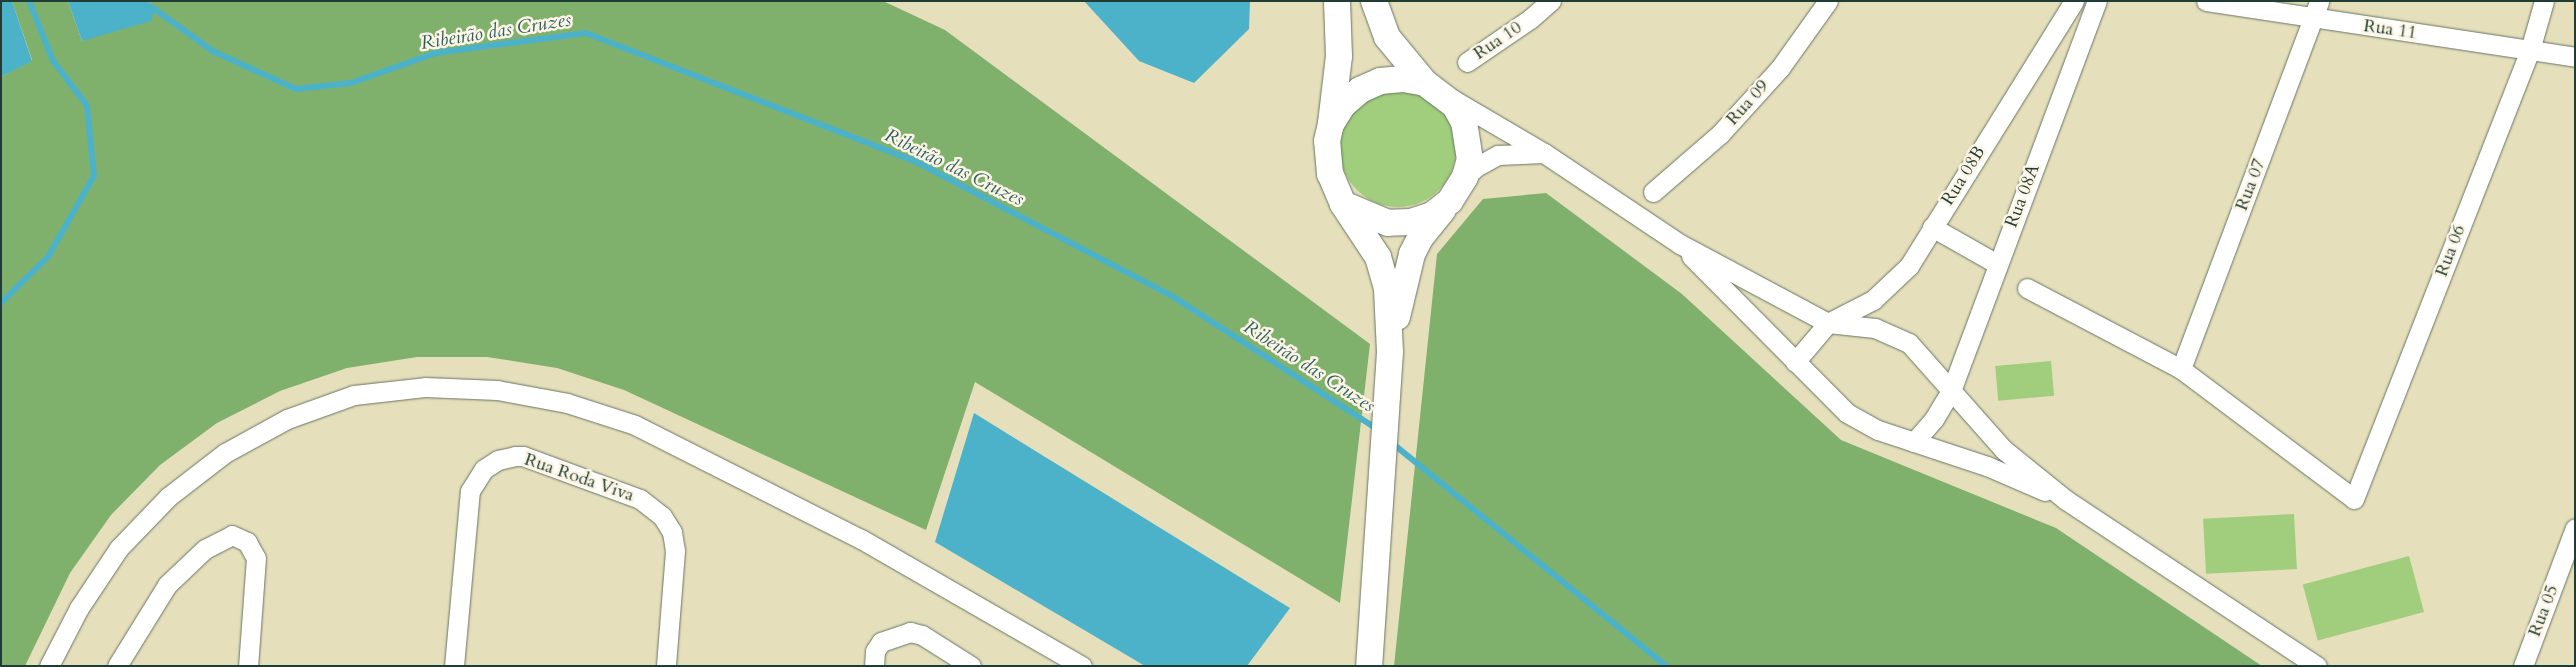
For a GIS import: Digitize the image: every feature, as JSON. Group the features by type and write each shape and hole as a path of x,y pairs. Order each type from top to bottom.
{"street":[{"path":"1337,1 1339,56 1326,158 1343,204 1378,257 1387,288 1390,352 1380,484 1370,666"},
{"path":"1374,1 1387,37 1464,122 1470,159 1465,177 1450,201 1420,238 1412,254 1390,352"},
{"name":"Rua 10","path":"1467,62 1530,20 1551,1"},
{"name":"Rua 09","path":"1653,192 1740,112 1780,68 1828,1"},
{"name":"Rua 08B","path":"1828,323 1873,300 1909,266 2074,1"},
{"name":"Rua 08A","path":"1914,442 1930,425 1951,391 2097,1"},
{"name":"Rua 11","path":"2206,1 2316,10 2575,57"},
{"name":"Rua 06","path":"2181,369 2354,499 2530,50 2544,1"},
{"name":"Rua 07","path":"2181,369 2316,10"},
{"path":"1331,124 1343,105 1360,90 1380,81 1403,79 1433,88 1544,153 1680,244 1828,323 1875,328 1909,343 2004,450 2066,500 2316,666"},
{"path":"1465,177 1487,159 1498,156 1544,153"},
{"path":"1343,204 1388,223 1411,222 1432,215 1450,201"},
{"path":"1932,227 1997,264"},
{"path":"1680,244 1847,413 1878,430 1987,466 2066,500"},
{"path":"2027,288 2181,369"},
{"path":"1796,362 1828,323"},
{"path":"49,666 79,608 119,548 168,496 225,453 287,419 354,395 425,387 506,392 567,403 635,426 862,540 1082,666"},
{"name":"Rua Roda Viva","path":"454,666 468,499 473,483 490,464 506,457 523,456 640,499 662,516 672,532 675,551 666,666"},
{"name":"Rua 05","path":"2523,666 2575,528"},
{"path":"117,666 152,606 185,565 227,535 247,542 256,558 248,666"},
{"path":"874,666 876,647 884,640 910,632 922,635 971,666"}],"green space":[{"path":"12,1 68,1 82,41 155,9 148,1 883,1 945,30 1370,344 1340,603 975,382 926,530 624,390 557,368 487,357 417,357 347,368 280,391 217,423 160,465 111,515 70,573 25,666 1,666 1,77 32,60"},
{"path":"1398,91 1420,95 1439,108 1452,127 1456,149 1452,171 1439,190 1420,203 1398,207 1376,203 1357,190 1344,171 1340,149 1344,127 1357,108 1376,95"},
{"path":"1546,193 1682,294 1841,440 2056,528 2262,666 1394,666 1437,254 1483,199"},
{"path":"2051,361 2054,396 1998,401 1995,366"},
{"path":"2294,514 2297,569 2206,574 2203,519"},
{"path":"2409,556 2424,612 2318,640 2303,584"}],"water":[{"path":"1,1 12,1 32,61 1,77"},
{"path":"68,1 148,1 155,9 151,21 82,41"},
{"path":"1084,1 1250,1 1249,29 1194,83 1139,61"},
{"path":"974,413 1290,608 1247,666 1145,666 935,542"}],"waterway":[{"path":"1,303 48,257 94,176 87,106 53,61 29,1"},
{"name":"Ribeirão das Cruzes","path":"136,1 155,9 213,51 296,89 351,83 436,53 586,33 915,161 1174,297 1377,429"},
{"name":"Ribeirão das Cruzes","path":"1391,442 1667,666"}]}
